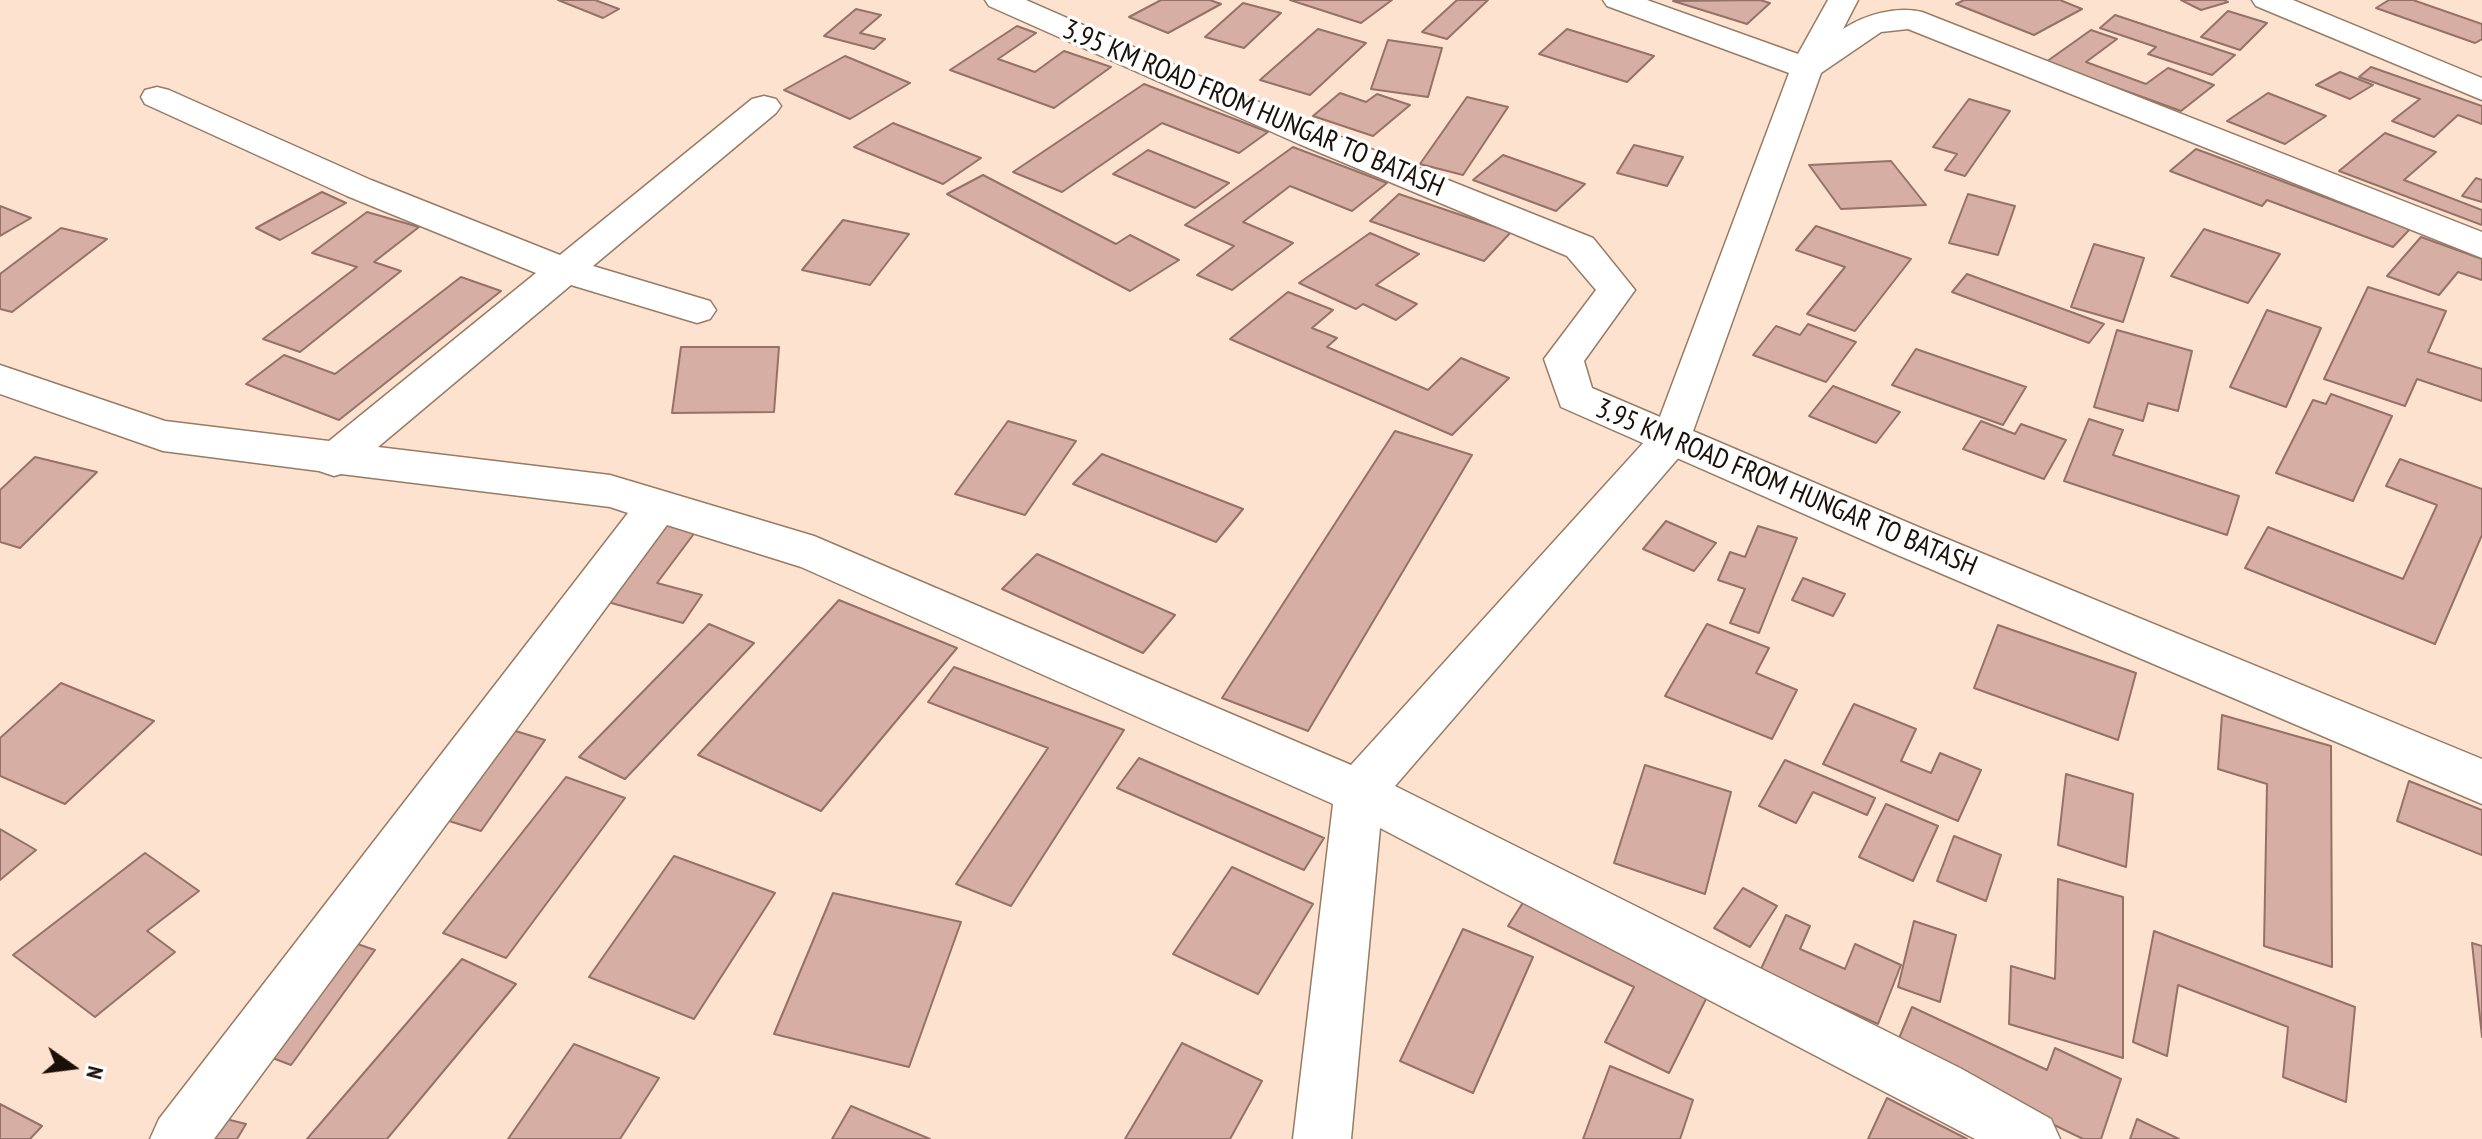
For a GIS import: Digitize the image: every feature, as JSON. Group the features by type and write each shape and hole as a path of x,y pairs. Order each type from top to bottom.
{"street":[{"name":"3.95 KM ROAD FROM HUNGAR TO BATASH","path":"1000,0 1311,137 1580,247 1616,290 1564,359 1575,397 2482,782"},
{"path":"1618,0 1807,68"},
{"path":"1322,1139 1359,792 1673,437 1807,68 1843,0"},
{"path":"1807,68 1872,24 1911,19 1944,0"},
{"path":"2267,0 2482,90"},
{"path":"1911,19 2482,246"},
{"path":"157,97 359,188 563,270 697,310"},
{"path":"334,460 764,106"},
{"path":"0,379 163,436 334,460 610,491 814,554 1359,792 1926,1081 2031,1139"},
{"path":"179,1139 657,506"}],"building":[{"path":"558,0 595,0 619,9 603,18"},
{"path":"1161,0 1210,0 1221,4 1168,33 1129,17"},
{"path":"1290,0 1392,0 1361,23"},
{"path":"1457,0 1488,0 1447,39 1422,32"},
{"path":"1760,0 1770,3 1747,24 1673,1"},
{"path":"1964,0 2060,0 2082,9 2034,35 1956,4"},
{"path":"2181,0 2224,0 2228,2 2201,10"},
{"path":"2389,0 2413,0 2482,24 2482,39 2475,43 2376,8"},
{"path":"1243,3 1281,13 1244,48 1205,37"},
{"path":"856,9 881,15 860,33 885,39 874,49 824,36"},
{"path":"2228,11 2267,23 2240,50 2201,37"},
{"path":"2115,15 2235,55 2212,75 2148,54 2156,47 2100,28"},
{"path":"1017,26 1036,33 998,59 1035,72 1064,51 1111,67 1054,108 950,70"},
{"path":"1318,29 1366,43 1310,95 1260,80"},
{"path":"1567,29 1654,56 1627,82 1539,54"},
{"path":"2091,30 2117,39 2086,62 2146,84 2168,68 2214,85 2181,111 2046,62"},
{"path":"1388,40 1442,48 1428,97 1371,89"},
{"path":"845,56 910,83 850,119 784,90"},
{"path":"2371,67 2482,106 2482,124 2458,115 2434,137 2392,121 2420,99 2359,77"},
{"path":"2340,72 2373,85 2350,99 2316,85"},
{"path":"1144,84 1268,132 1239,153 1162,123 1062,192 1013,172"},
{"path":"1340,93 1366,102 1377,94 1410,105 1373,136 1313,116"},
{"path":"2268,93 2326,116 2285,144 2227,121"},
{"path":"1467,97 1508,107 1463,175 1420,164"},
{"path":"1969,99 2010,111 1965,176 1945,170 1957,154 1933,147"},
{"path":"893,123 981,158 943,184 854,147"},
{"path":"2385,133 2436,152 2404,180 2482,210 2482,225 2339,171"},
{"path":"1634,145 1683,157 1667,186 1617,173"},
{"path":"1293,147 1387,183 1352,211 1290,186 1243,222 1293,243 1232,290 1197,275 1234,246 1185,225"},
{"path":"2196,149 2410,229 2393,247 2267,200 2262,206 2170,171"},
{"path":"1148,150 1229,183 1195,208 1113,174"},
{"path":"1503,155 1585,184 1556,211 1473,180"},
{"path":"1891,161 1926,205 1841,209 1809,165"},
{"path":"983,175 1116,244 1130,235 1179,260 1130,291 947,194"},
{"path":"2476,178 2482,180 2482,202 2462,196"},
{"path":"322,192 346,203 280,240 256,228"},
{"path":"1399,194 1511,232 1484,261 1370,221"},
{"path":"1968,194 2015,206 1998,255 1949,243"},
{"path":"0,206 31,218 0,236"},
{"path":"367,212 419,227 374,262 401,271 300,352 263,339 357,267 312,253"},
{"path":"843,220 909,234 870,285 802,270"},
{"path":"1816,226 1911,259 1855,331 1807,314 1845,267 1796,250"},
{"path":"61,228 107,239 12,312 0,309 0,274"},
{"path":"2204,229 2280,254 2248,303 2171,276"},
{"path":"1370,233 1419,254 1376,285 1417,304 1396,320 1363,304 1356,309 1299,283"},
{"path":"2421,237 2482,259 2482,280 2458,272 2439,295 2387,276"},
{"path":"2094,244 2144,258 2123,322 2071,307"},
{"path":"1967,274 2104,324 2089,343 1952,292"},
{"path":"461,277 501,291 339,420 246,384 284,355 335,374"},
{"path":"2368,287 2446,311 2428,352 2482,369 2482,401 2417,379 2405,406 2324,379"},
{"path":"1288,292 1333,310 1312,328 1337,338 1327,347 1428,390 1461,358 1509,378 1452,435 1230,339"},
{"path":"2267,310 2321,328 2286,407 2230,387"},
{"path":"1808,324 1856,342 1826,382 1753,355 1776,326 1800,335"},
{"path":"2117,330 2192,351 2178,411 2148,403 2143,421 2094,407"},
{"path":"681,347 779,347 774,412 672,413"},
{"path":"1916,349 2026,387 2003,425 1892,385"},
{"path":"1833,386 1900,412 1876,443 1809,416"},
{"path":"2331,394 2392,416 2353,501 2276,473 2313,400 2326,404"},
{"path":"2089,419 2123,430 2113,455 2239,496 2227,535 2064,481"},
{"path":"1008,421 1076,441 1025,515 955,494"},
{"path":"1981,421 2015,434 2021,424 2066,440 2044,479 1963,449"},
{"path":"1395,431 1472,455 1308,731 1222,698"},
{"path":"1102,454 1243,509 1216,542 1073,484"},
{"path":"35,457 97,472 20,548 0,542 0,490"},
{"path":"2400,459 2482,489 2482,535 2435,644 2245,568 2268,527 2403,579 2437,505 2386,486"},
{"path":"655,520 696,531 657,583 702,595 683,623 597,599"},
{"path":"1666,521 1716,543 1694,571 1643,549"},
{"path":"1758,526 1797,538 1759,633 1730,623 1745,589 1718,580 1730,552 1745,557"},
{"path":"1037,554 1175,615 1143,653 1002,589"},
{"path":"1803,578 1845,594 1833,616 1792,600"},
{"path":"839,600 957,648 821,811 698,755"},
{"path":"709,624 754,643 625,779 579,757"},
{"path":"1707,624 1769,648 1756,673 1797,690 1772,739 1665,696"},
{"path":"1998,625 2136,673 2118,740 1974,688"},
{"path":"954,667 1124,730 1011,906 956,884 1048,748 928,702"},
{"path":"61,683 154,721 65,804 0,776 0,738"},
{"path":"1854,704 1916,729 1901,761 1931,773 1940,753 1981,770 1958,821 1823,764"},
{"path":"2222,715 2331,746 2332,967 2264,946 2267,784 2218,769"},
{"path":"499,726 545,740 481,831 433,816"},
{"path":"1139,758 1324,838 1304,870 1117,788"},
{"path":"1785,760 1875,798 1867,815 1813,792 1796,823 1759,806"},
{"path":"1645,765 1731,792 1705,894 1614,863"},
{"path":"2066,774 2133,794 2126,867 2058,845"},
{"path":"566,777 625,798 506,958 443,933"},
{"path":"2409,781 2482,810 2482,855 2397,821"},
{"path":"1886,804 1938,826 1913,881 1859,857"},
{"path":"0,829 36,850 0,880"},
{"path":"1954,836 2001,855 1986,901 1937,881"},
{"path":"145,853 199,891 147,931 175,952 95,1017 13,955"},
{"path":"674,856 775,893 694,1019 589,977"},
{"path":"1232,867 1313,904 1258,994 1173,954"},
{"path":"2058,879 2123,897 2123,1058 2009,1024 2011,966 2055,979"},
{"path":"1743,888 1777,906 1750,947 1714,928"},
{"path":"833,893 961,922 909,1067 774,1034"},
{"path":"1524,901 1711,989 1669,1073 1605,1042 1634,987 1508,926"},
{"path":"1786,915 1810,926 1800,949 1845,969 1855,944 1901,965 1878,1024 1760,971"},
{"path":"1914,921 1956,935 1940,1002 1898,987"},
{"path":"1463,929 1533,957 1473,1093 1400,1061"},
{"path":"2154,931 2355,1007 2346,1102 2283,1077 2288,1027 2178,985 2167,1056 2133,1042"},
{"path":"340,938 375,950 291,1065 254,1051"},
{"path":"2472,943 2482,946 2482,1037"},
{"path":"462,959 516,984 387,1139 307,1139"},
{"path":"1912,1007 2047,1070 2055,1048 2121,1079 2101,1139 2083,1139 1895,1048"},
{"path":"1182,1043 1262,1081 1230,1139 1125,1139"},
{"path":"574,1044 659,1078 620,1139 508,1139"},
{"path":"1610,1066 1693,1100 1680,1139 1583,1139"},
{"path":"1887,1098 1967,1139 1868,1139"},
{"path":"0,1104 42,1126 30,1139 0,1139"},
{"path":"851,1106 930,1139 832,1139"},
{"path":"202,1113 246,1124 237,1139 186,1139"},
{"path":"2137,1119 2179,1139 2130,1139"}]}
